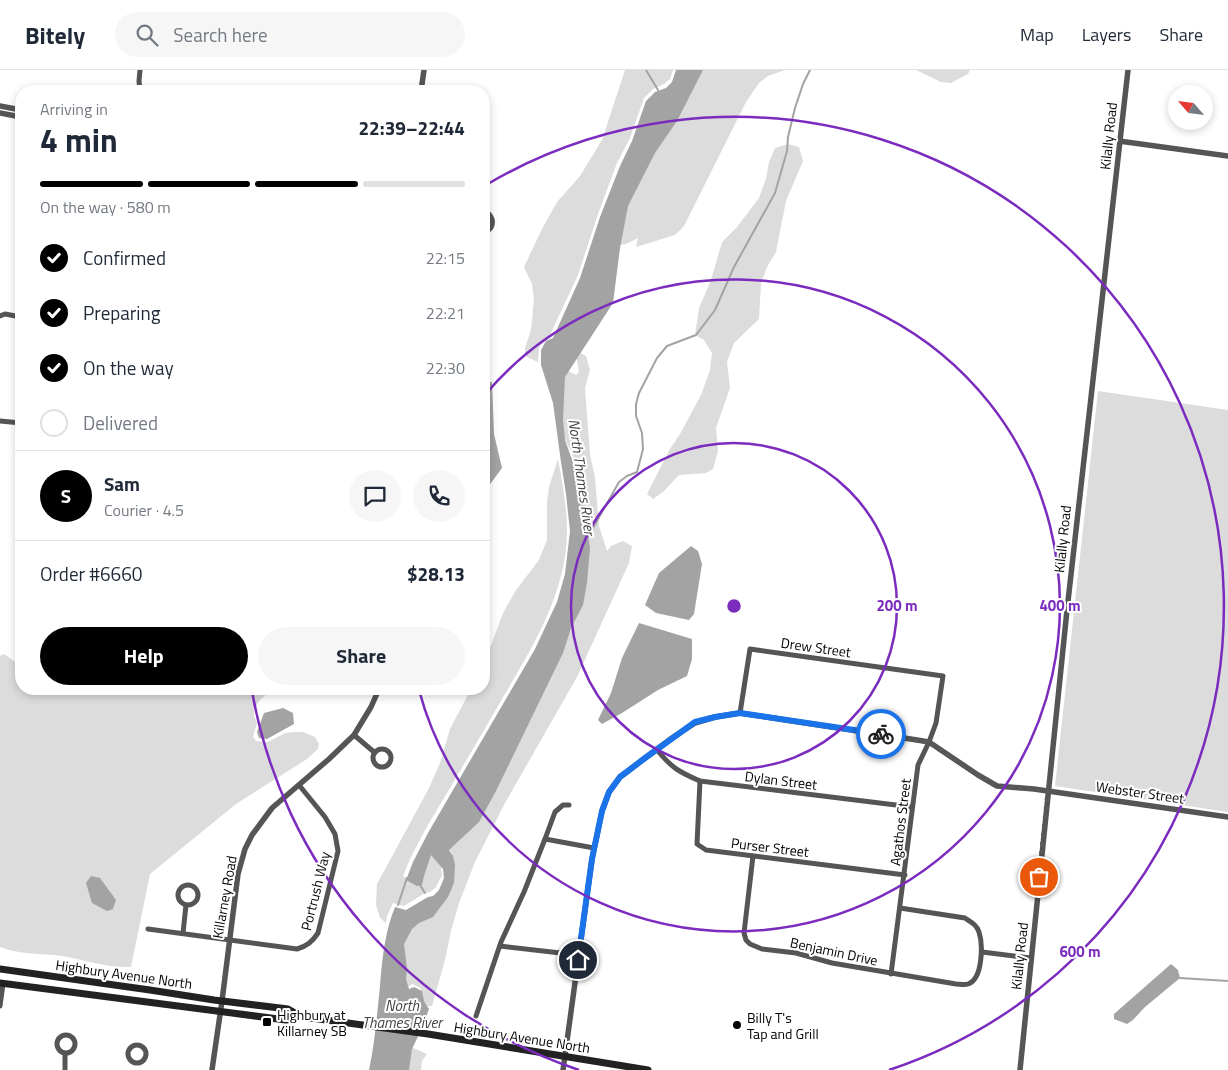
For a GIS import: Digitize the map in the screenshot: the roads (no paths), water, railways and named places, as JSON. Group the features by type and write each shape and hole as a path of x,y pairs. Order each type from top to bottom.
{"main road":[{"name":"Highbury Avenue North","path":"0,969 288,1009 302,1017"},
{"name":"Highbury Avenue North","path":"2,983 286,1020 302,1017 428,1034 648,1070"}],"street":[{"path":"139,85 140,70"},
{"path":"422,85 424,70"},
{"name":"Kilally Road","path":"1020,1070 1067,610 1128,70"},
{"path":"0,106 15,109"},
{"path":"0,113 15,116"},
{"path":"1119,142 1228,156"},
{"path":"490,216 493,221 490,230"},
{"path":"0,316 4,314 15,316"},
{"path":"0,421 15,422"},
{"name":"Drew Street","path":"740,713 750,649 944,676"},
{"name":"Agathos Street","path":"891,974 918,765 936,722 944,676"},
{"name":"Killarney Road","path":"212,1070 238,874 245,849 252,835 272,808 354,735 376,695"},
{"path":"563,1070 594,848 602,811 609,792 620,777 695,722 740,713 929,742"},
{"path":"354,735 374,752"},
{"name":"Webster Street","path":"929,742 997,786 1034,789 1228,817"},
{"name":"Dylan Street","path":"657,750 669,764 682,773 700,781 912,807"},
{"name":"Purser Street","path":"700,781 697,844 706,850 905,875"},
{"name":"Portrush Way","path":"148,929 297,948 310,944 318,934 338,851 332,828 299,785"},
{"path":"476,1016 500,946 524,892 555,812 563,804 569,805"},
{"path":"545,839 594,848"},
{"name":"Benjamin Drive","path":"753,856 744,933 746,940 750,944 762,949 796,953 832,963 891,974 956,984 968,984 975,979 982,952 979,931 974,924 965,918 900,908"},
{"path":"183,934 186,904"},
{"path":"500,946 578,955"},
{"path":"982,952 1031,958"},
{"path":"0,1006 2,983"},
{"path":"65,1054 65,1070"},
{"path":"135,1070 136,1063"}],"water":[{"name":"North Thames River","path":"676,70 703,70 677,121 655,153 628,206 613,303 565,377 563,420 565,440 579,479 590,548 583,605 571,628 563,653 496,791 479,822 449,850 455,865 454,883 448,897 433,917 419,923 412,929 404,944 407,968 406,979 409,989 414,987 422,991 424,1001 429,1009 412,1049 409,1070 369,1070 384,945 395,907 406,910 433,896 439,890 444,878 443,869 431,855 422,885 417,886 406,880 413,862 535,649 557,602 565,574 570,531 553,403 541,365 541,350 546,341 553,338 580,278 600,217 632,141 646,101 655,92 666,88 672,82"},
{"path":"490,382 492,382 494,434 502,468 490,484"},
{"path":"691,546 698,551 702,564 694,614 689,620 656,613 645,605 659,573"},
{"path":"639,623 692,639 692,659 687,676 658,690 602,724 598,720 611,693 622,658"},
{"path":"283,708 293,713 294,724 267,739 259,738 257,732 264,713"},
{"path":"91,876 100,878 116,900 113,909 107,911 92,903 86,883"},
{"path":"1171,964 1178,970 1180,978 1127,1024 1114,1019 1114,1014"}],"waterway":[{"path":"646,70 658,90"},
{"path":"588,537 619,482 637,472 643,449 642,433 636,416 636,404 639,393 657,358 667,346 696,335 715,310 734,267 775,193 787,151 788,137 795,108 810,70"},
{"name":"North Thames River","path":"398,905 407,878"},
{"path":"420,885 425,893"},
{"path":"1180,978 1228,981"}],"place":[{"name":"Highbury at Killarney SB","path":"267,1022"},
{"name":"Billy T's Tap and Grill","path":"737,1025"}]}
